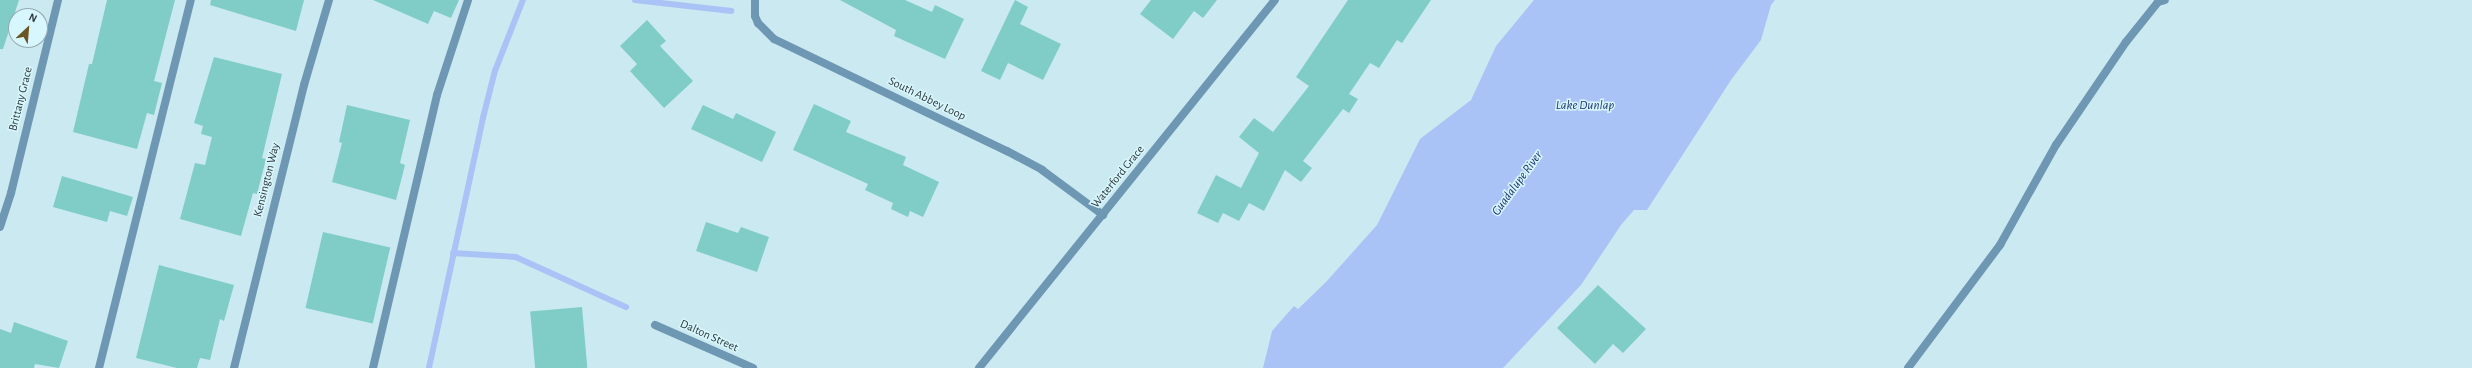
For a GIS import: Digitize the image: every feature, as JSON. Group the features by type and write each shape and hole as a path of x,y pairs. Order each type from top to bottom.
{"street":[{"name":"Brittany Grace","path":"0,227 11,192 58,0"},
{"path":"99,368 191,0"},
{"name":"Kensington Way","path":"234,368 304,85 329,0"},
{"path":"373,368 437,95 468,0"},
{"name":"South Abbey Loop","path":"755,0 758,23 774,39 1008,151 1042,170 1103,215"},
{"name":"Waterford Grace","path":"979,368 1275,0"},
{"path":"1908,368 2000,245 2056,145 2126,42 2158,2 2165,0"},
{"name":"Dalton Street","path":"655,325 753,368"}],"water":[{"name":"Lake Dunlap","path":"1534,0 1775,0 1771,5 1761,40 1731,80 1647,210 1634,210 1621,225 1581,285 1503,368 1263,368 1272,331 1294,306 1298,309 1326,282 1377,225 1420,139 1471,100 1496,46"}],"building":[{"path":"0,0 19,0 16,8 8,8 8,34 3,49 0,49"},
{"path":"107,0 175,0 154,81 162,83 154,115 147,113 137,149 73,132 89,64 92,64"},
{"path":"211,0 304,0 296,31 210,5"},
{"path":"373,0 459,0 451,18 434,11 428,24"},
{"path":"840,0 905,0 932,12 935,5 964,19 945,59 894,36 896,30"},
{"path":"1015,0 1028,7 1020,24 1061,44 1043,80 1008,63 1000,80 981,71"},
{"path":"1151,0 1217,0 1203,18 1194,11 1173,39 1140,14"},
{"path":"1348,0 1431,0 1402,43 1397,40 1379,68 1370,63 1349,94 1358,99 1349,113 1343,109 1303,161 1312,168 1301,182 1285,170 1264,211 1249,203 1239,221 1223,213 1218,223 1197,213 1216,175 1241,188 1259,153 1239,137 1254,118 1273,132 1309,86 1296,77"},
{"path":"647,20 666,41 660,46 693,81 664,108 630,71 637,64 620,46"},
{"path":"214,57 282,74 262,158 266,159 257,194 253,193 241,236 180,219 195,163 205,165 212,137 201,134 203,126 194,123"},
{"path":"814,104 851,121 846,132 906,157 903,165 939,182 923,217 910,211 908,217 891,209 893,203 865,190 868,184 793,150"},
{"path":"347,105 410,120 400,163 405,165 396,200 332,182 342,143 339,142"},
{"path":"703,105 733,119 736,113 776,132 762,162 691,129"},
{"path":"62,176 133,197 127,216 110,211 107,222 53,207"},
{"path":"706,222 738,233 741,227 769,237 757,272 696,251"},
{"path":"323,232 390,248 373,324 305,308"},
{"path":"159,265 234,285 224,321 220,319 210,360 200,358 197,368 177,368 136,358"},
{"path":"1598,285 1646,329 1623,353 1613,344 1595,364 1557,328"},
{"path":"582,307 587,368 535,368 530,312"},
{"path":"14,322 68,341 59,368 35,364 34,368 0,368 0,329 11,333"}],"waterway":[{"path":"429,368 483,118 495,71 523,0"},
{"path":"635,0 731,11"},
{"path":"453,253 516,257 626,307"}],"water label":[{"name":"Guadalupe River","path":"1518,184"}]}
